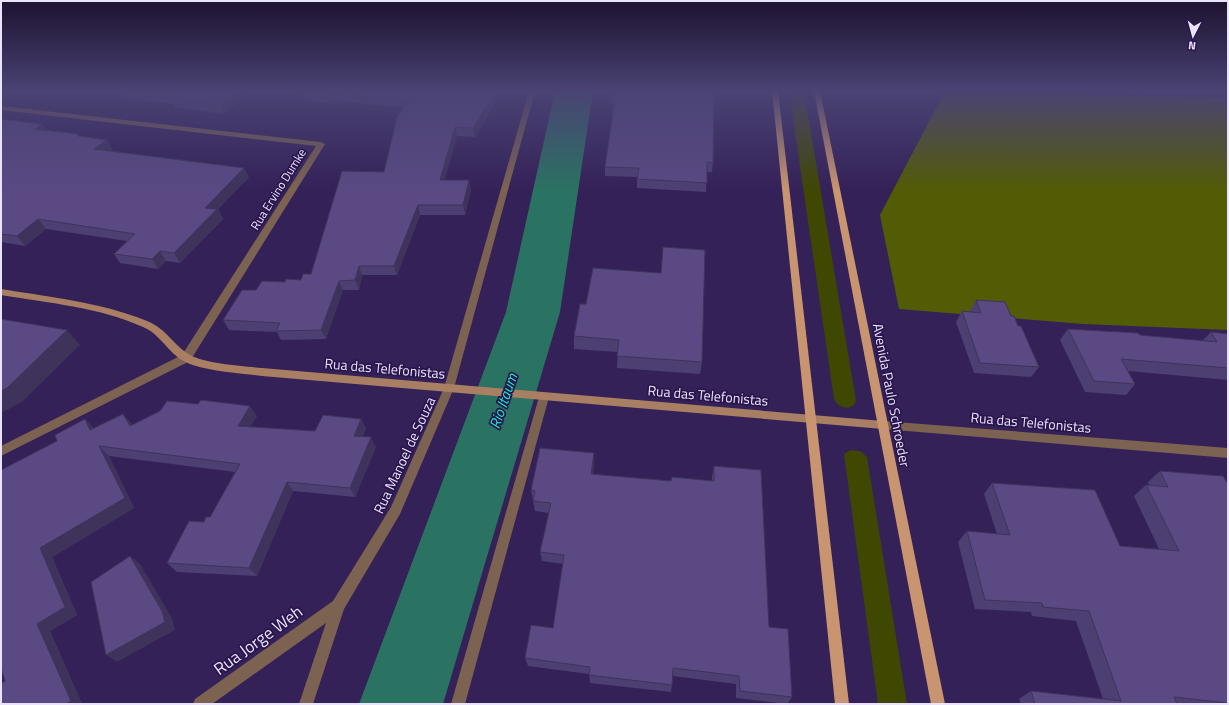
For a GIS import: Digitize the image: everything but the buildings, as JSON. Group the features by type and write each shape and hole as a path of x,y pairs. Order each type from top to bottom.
{"main road":[{"path":"779,124 842,704"},
{"name":"Avenida Paulo Schroeder","path":"824,124 938,704"}],"street":[{"name":"Rua Ervino Dumke","path":"142,124 321,144 186,358"},
{"name":"Rua Manoel de Souza","path":"306,704 338,606 396,510 449,388 523,124"},
{"path":"1,292 78,305 120,314 148,324 165,336 186,358 1,451"},
{"name":"Rua das Telefonistas","path":"186,358 218,366 262,372 544,397 1228,453"},
{"path":"458,704 544,397"},
{"name":"Rua Jorge Weh","path":"200,704 338,606"}],"green space":[{"path":"794,124 810,124 856,401 851,407 845,408 839,405 834,399"},
{"path":"928,124 1228,124 1228,330 1083,324 899,309 880,215"},
{"path":"851,450 860,451 867,457 907,704 878,704 844,454"}],"waterway":[{"name":"Rio Itaum","path":"401,704 533,312 568,124"}]}
